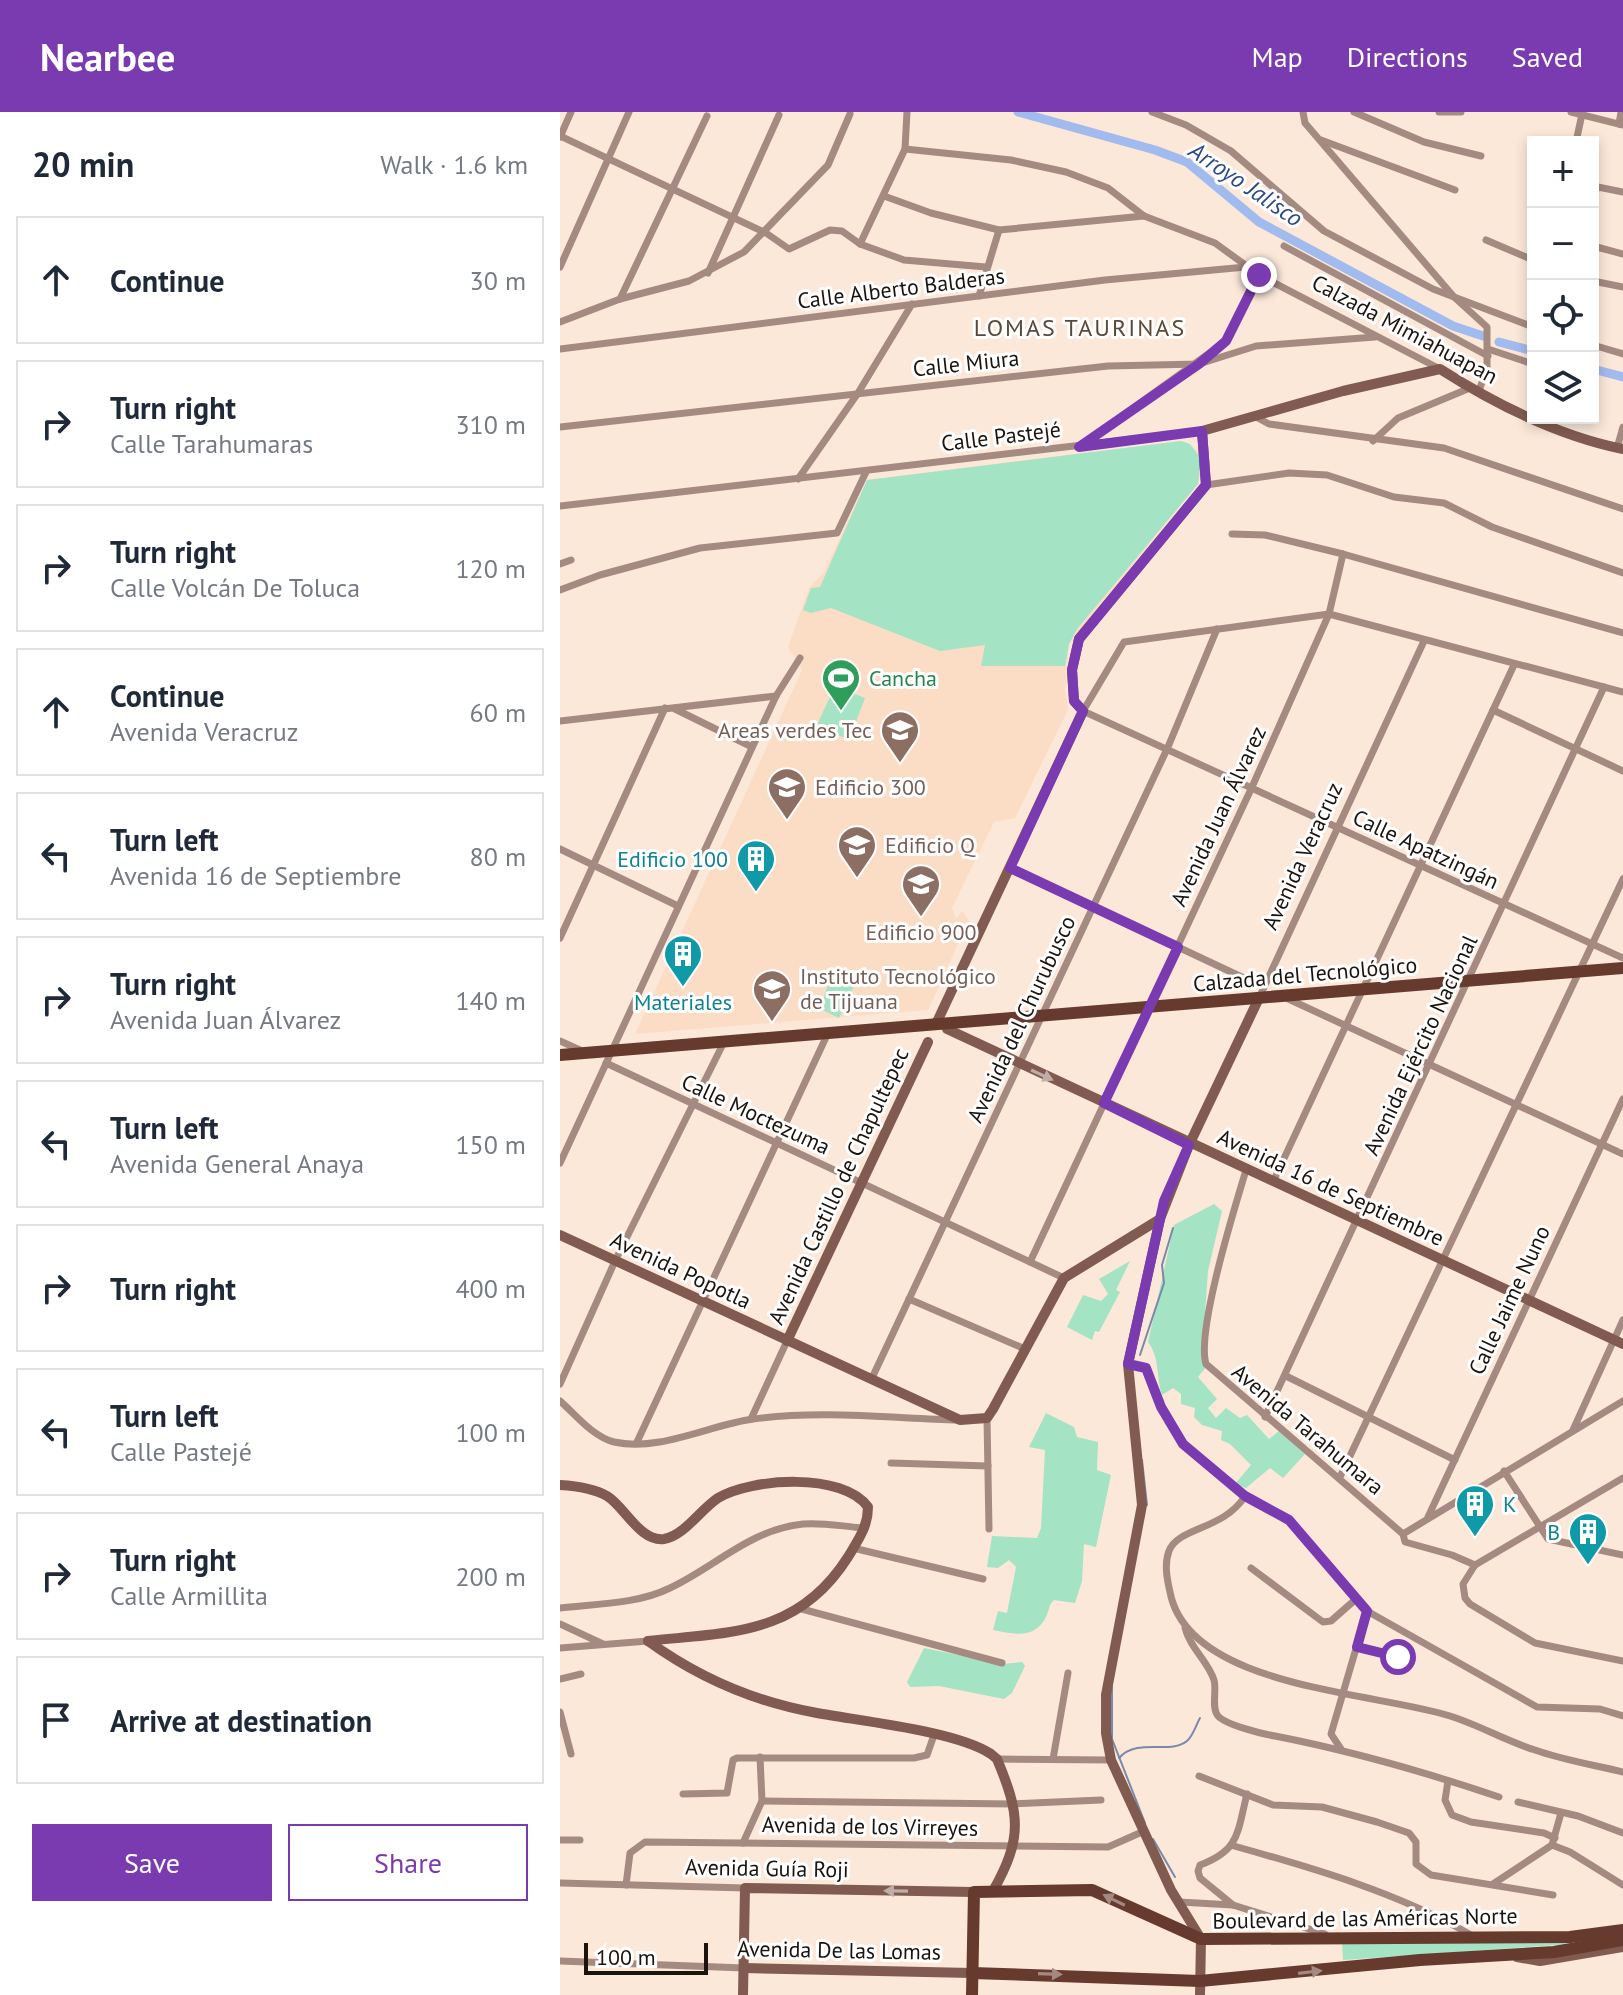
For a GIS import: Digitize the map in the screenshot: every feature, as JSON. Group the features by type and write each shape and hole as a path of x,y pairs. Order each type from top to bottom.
{"main road":[{"name":"Calzada del Tecnológico","path":"560,1055 941,1027 1149,1007 1261,992 1281,996 1623,968"},
{"name":"Boulevard de las Américas Norte","path":"974,1892 1092,1890 1201,1939 1570,1937 1623,1930"},
{"path":"972,1995 974,1892"},
{"name":"Boulevard de las Américas Norte","path":"972,1973 1200,1981 1578,1949 1623,1940"}],"street":[{"path":"571,112 560,136 734,217 766,233 785,247 794,248 830,230 842,231 860,244 904,260 986,267"},
{"path":"560,267 629,112"},
{"path":"860,244 905,149 907,112"},
{"path":"1152,112 1186,125 1231,151 1324,231 1454,297 1527,325"},
{"path":"1303,112 1305,123 1454,297 1487,327 1488,352 1474,390 1398,418 1373,441"},
{"path":"1354,112 1424,142 1481,156"},
{"path":"1439,112 1461,112"},
{"path":"1571,112 1621,124 1621,112"},
{"path":"560,322 620,299 708,273 744,252 766,233 828,165 850,114"},
{"path":"1577,136 1582,114"},
{"path":"708,273 779,115"},
{"path":"620,299 707,116"},
{"path":"1319,139 1455,190"},
{"name":"Calzada Mimiahuapan","path":"905,149 1011,160 1066,172 1108,188 1144,216 1215,243 1259,275 1440,369 1474,390 1527,410"},
{"path":"1599,187 1623,192"},
{"path":"884,196 931,213 999,230 1144,216"},
{"path":"979,296 999,230"},
{"path":"1486,240 1527,257"},
{"path":"1284,246 1488,352 1527,362"},
{"path":"1599,248 1623,254"},
{"name":"Calle Alberto Balderas","path":"560,349 912,304 1246,267"},
{"path":"1079,447 1199,364 1226,341 1259,275"},
{"path":"1599,282 1623,287"},
{"path":"798,479 858,393 912,304"},
{"name":"Calle Miura","path":"560,427 1108,366 1199,364 1256,346 1375,337"},
{"path":"1599,347 1623,354"},
{"name":"Calle Pastejé","path":"560,506 1202,431 1343,391 1440,369"},
{"path":"1256,417 1269,424 1373,441 1444,448 1623,509"},
{"name":"Calzada Mimiahuapan","path":"1562,424 1620,448"},
{"path":"1620,448 1623,427"},
{"path":"1202,431 1206,485"},
{"path":"560,590 600,575 700,548 837,533 866,472"},
{"path":"1083,711 1074,701 1072,670 1079,639 1206,485 1289,473 1327,475 1394,497 1444,503 1492,527 1623,573"},
{"path":"1232,534 1265,535 1343,554 1623,633"},
{"name":"Avenida Juan Álvarez","path":"1030,1262 1252,787 1329,614 1343,554"},
{"path":"560,564 571,560"},
{"path":"1217,629 1329,614 1623,692"},
{"name":"Avenida Castillo de Chapultepec","path":"751,1419 928,1042 941,1027 1083,711 1124,642 1217,629"},
{"name":"Avenida del Churubusco","path":"872,1378 1168,747 1217,629"},
{"name":"Avenida Veracruz","path":"1201,1939 1142,1832 1111,1760 1106,1733 1106,1695 1142,1505 1128,1364 1160,1219 1189,1145 1424,641"},
{"path":"560,1163 776,696 800,658"},
{"path":"1273,1182 1514,665"},
{"name":"Avenida Ejército Nacional","path":"1265,1417 1604,687"},
{"path":"561,722 776,696"},
{"path":"669,708 752,747"},
{"path":"560,938 669,708"},
{"path":"1493,710 1623,771"},
{"name":"Calle Apatzingán","path":"1083,711 1168,747 1420,867 1623,958"},
{"path":"560,849 678,906"},
{"path":"1010,868 1178,947 1261,992"},
{"path":"1340,1477 1623,879"},
{"path":"1281,996 1623,1154"},
{"name":"Avenida 16 de Septiembre","path":"941,1027 1618,1342"},
{"path":"637,1442 828,1033"},
{"path":"560,1041 585,1053"},
{"path":"560,1384 615,1261 724,1042"},
{"name":"Calle Moctezuma","path":"606,1063 1064,1278"},
{"name":"Calle Jaime Nuno","path":"1428,1517 1623,1099"},
{"name":"Avenida Tarahumara","path":"1246,1170 1217,1273 1204,1359 1214,1373 1340,1477 1403,1534 1408,1545 1452,1555 1475,1565"},
{"path":"989,1529 987,1418 1064,1278 1160,1219"},
{"name":"Avenida Popotla","path":"560,1235 960,1420"},
{"path":"909,1299 1025,1349"},
{"path":"1573,1430 1618,1342 1623,1320"},
{"path":"1128,1364 1146,1368 1161,1407 1183,1444 1245,1496 1289,1520 1367,1611 1537,1707 1600,1709 1623,1716"},
{"path":"1286,1376 1455,1460"},
{"path":"560,1401 600,1436 613,1442 684,1436 751,1419 824,1415 960,1420 987,1418"},
{"path":"1403,1534 1623,1401"},
{"path":"891,1463 988,1466"},
{"path":"1504,1471 1548,1539 1623,1555"},
{"path":"1623,1478 1475,1565 1463,1584 1465,1598 1503,1626 1535,1643 1623,1661"},
{"path":"560,1485 591,1489 610,1498 643,1532 657,1539 672,1536 710,1504 730,1492 786,1482 843,1490 864,1501 868,1507 865,1528 830,1584 798,1608 733,1634 560,1648"},
{"path":"1245,1496 1232,1515 1181,1536 1170,1548 1168,1581 1172,1604 1188,1640 1216,1684 1218,1716 1267,1735 1402,1764 1499,1797"},
{"path":"560,1608 620,1601 670,1588 754,1537 785,1527 805,1524 865,1528"},
{"path":"853,1548 983,1579"},
{"path":"1251,1568 1323,1622 1331,1621 1356,1599"},
{"path":"798,1608 1002,1663"},
{"path":"1341,1749 1331,1734 1367,1611"},
{"path":"560,1624 605,1644"},
{"path":"1184,1626 1214,1652 1239,1664 1344,1693 1452,1716 1535,1750 1623,1772"},
{"path":"648,1641 691,1668 754,1698 934,1735 981,1748 997,1759 1111,1760"},
{"path":"1357,1647 1398,1657"},
{"path":"1053,1759 1068,1673"},
{"path":"560,1679 581,1674"},
{"path":"560,1712 571,1754"},
{"path":"683,1794 727,1793 733,1760 760,1757 924,1757 930,1751 934,1735"},
{"path":"743,1843 762,1801 760,1757"},
{"path":"993,1891 1015,1845 1013,1804 997,1759"},
{"path":"1199,1776 1273,1805 1322,1807 1402,1830 1416,1842 1416,1864 1422,1870 1452,1881 1493,1884 1553,1895"},
{"path":"1448,1781 1445,1800 1452,1815 1554,1842 1623,1885"},
{"path":"1233,1905 1200,1878 1198,1871 1200,1865 1221,1857 1234,1846 1247,1794"},
{"path":"762,1801 1013,1804 1101,1800"},
{"path":"1518,1802 1623,1833"},
{"path":"1493,1884 1554,1842 1561,1813"},
{"name":"Avenida de los Virreyes","path":"626,1885 630,1853 645,1842 1108,1847 1142,1832"},
{"path":"560,1840 580,1840"},
{"path":"1234,1846 1427,1912 1472,1936"},
{"name":"Avenida Guía Roji","path":"560,1883 974,1892"},
{"path":"743,1995 745,1888"},
{"path":"1161,1923 1175,1916 1180,1905 1233,1905 1334,1938"},
{"path":"1200,1995 1201,1939"},
{"path":"1512,1955 1540,1961 1623,1947"},
{"name":"Avenida De las Lomas","path":"560,1961 972,1973"}],"shaded area":[{"name":"Instituto Tecnológico de Tijuana","path":"1181,441 1197,450 1202,467 1198,484 1069,644 1065,687 1068,710 1015,818 994,822 952,908 956,919 962,911 969,920 928,1010 635,1034 802,670 788,647 809,588 824,572 867,480"}],"green space":[{"path":"1181,441 1190,444 1201,459 1198,484 1077,629 1069,644 1065,666 981,666 985,645 940,651 831,608 811,613 803,610 811,588 820,587 867,480"},
{"name":"Cancha","path":"835,686 865,698 849,740 817,725"},
{"path":"837,976 855,984 839,1018 820,1009 827,987"},
{"path":"1214,1204 1222,1211 1208,1271 1205,1313 1208,1365 1198,1377 1217,1399 1208,1408 1216,1418 1226,1408 1240,1418 1247,1415 1269,1439 1279,1431 1305,1454 1283,1478 1270,1468 1246,1488 1235,1484 1251,1465 1230,1444 1221,1440 1222,1431 1202,1425 1194,1417 1195,1408 1181,1404 1181,1394 1173,1388 1162,1395 1156,1361 1148,1342 1174,1225"},
{"path":"1130,1261 1116,1290 1120,1292 1092,1340 1067,1327 1083,1295 1101,1301 1108,1294 1099,1279"},
{"path":"1046,1413 1074,1427 1077,1437 1098,1442 1097,1470 1111,1475 1096,1547 1084,1544 1082,1581 1075,1603 1054,1600 1041,1624 1023,1634 993,1630 998,1611 1007,1613 1016,1567 1009,1560 998,1568 987,1567 992,1536 1037,1538 1041,1528 1045,1450 1029,1447"},
{"path":"924,1648 1003,1664 1022,1662 1025,1666 1012,1693 1004,1699 939,1686 910,1687 907,1682"},
{"path":"1592,1939 1558,1945 1343,1960 1342,1942"}],"waterway":[{"name":"Arroyo Jalisco","path":"1018,112 1155,150 1187,162 1259,222 1453,326 1483,336"},
{"name":"Arroyo Jalisco","path":"1499,342 1527,349"},
{"name":"Arroyo Jalisco","path":"1599,371 1623,377"},
{"path":"1140,1355 1164,1283 1162,1265 1173,1228"},
{"path":"1142,1460 1147,1505"},
{"path":"1112,1687 1112,1739 1145,1823"},
{"path":"1119,1758 1135,1748 1180,1745 1189,1739 1200,1718"},
{"path":"1153,1839 1175,1877"}],"place":[{"name":"Cancha","path":"841,712"},
{"name":"Areas verdes Tec","path":"900,764"},
{"name":"Edificio 300","path":"787,821"},
{"name":"Edificio Q","path":"857,879"},
{"name":"Edificio 100","path":"756,893"},
{"name":"Edificio 900","path":"921,918"},
{"name":"Materiales","path":"683,988"},
{"name":"Instituto Tecnológico de Tijuana","path":"772,1023"},
{"name":"K","path":"1475,1538"},
{"name":"B","path":"1588,1566"}],"district":[{"name":"LOMAS TAURINAS","path":"1080,327"}],"route":[{"path":"1259,275 1226,341 1199,364 1079,447 1202,431 1206,485 1079,639 1072,670 1074,701 1083,711 1010,868 1178,947 1104,1103 1189,1145 1164,1201 1128,1364 1146,1368 1161,1407 1183,1444 1198,1460 1245,1496 1289,1520 1367,1611 1357,1647 1398,1657"}]}
